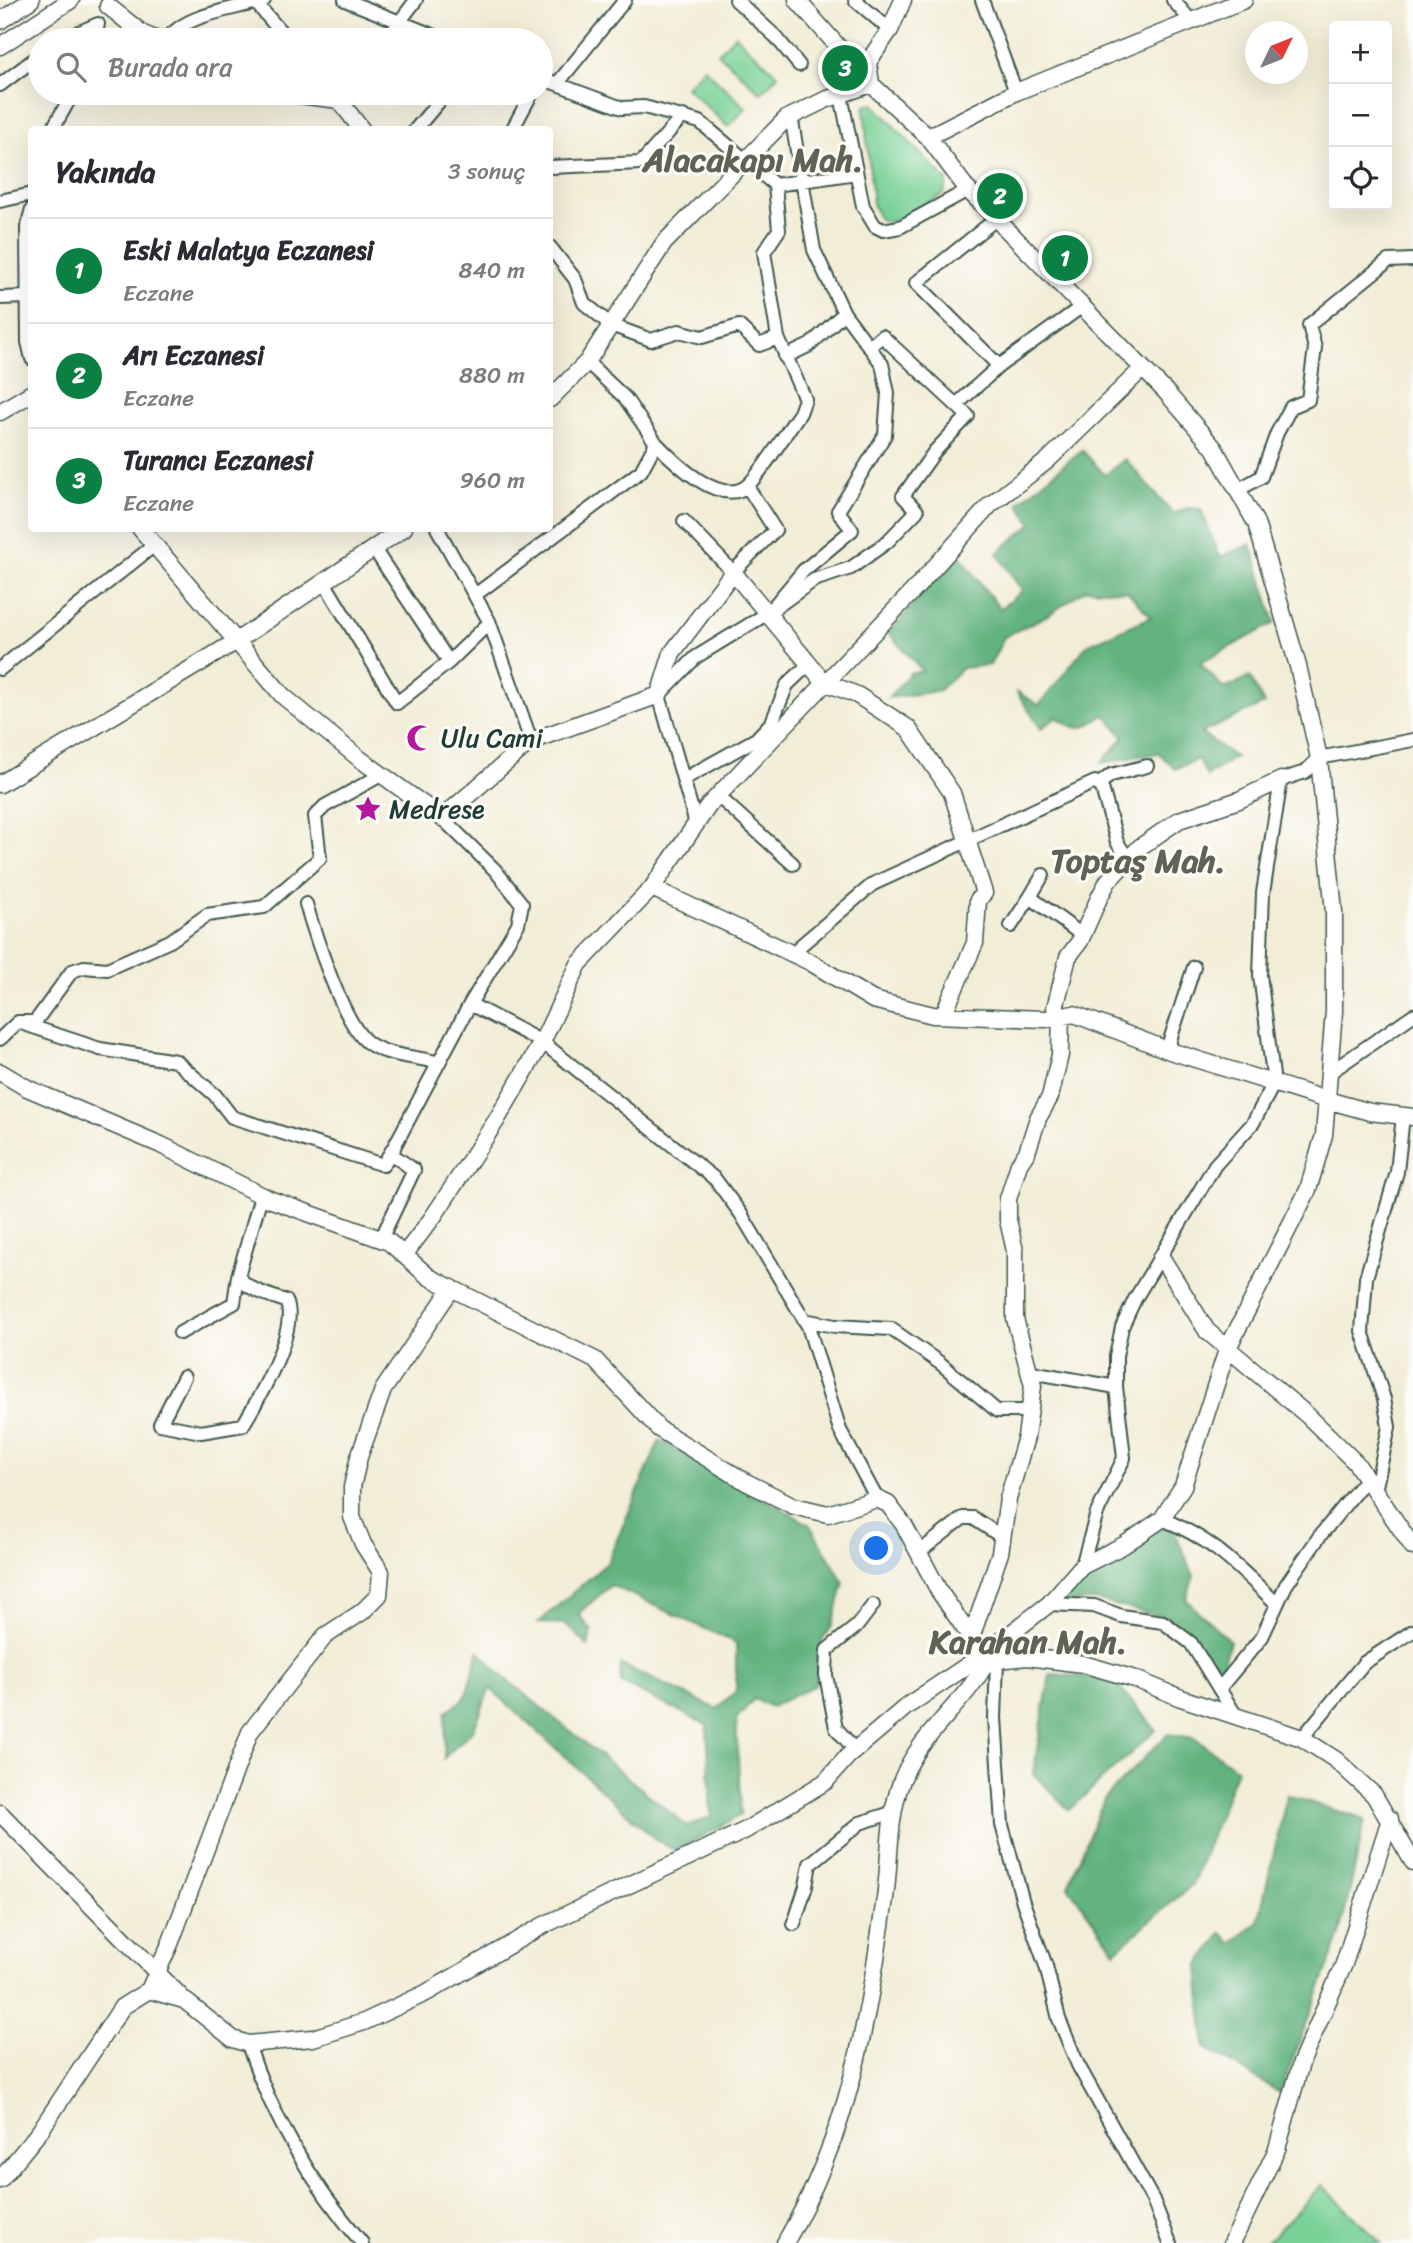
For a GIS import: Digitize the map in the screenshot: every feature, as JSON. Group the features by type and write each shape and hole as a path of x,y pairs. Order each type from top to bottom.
{"street":[{"path":"0,21 31,0"},
{"path":"0,46 71,0"},
{"path":"345,0 410,28"},
{"path":"396,28 416,0"},
{"path":"557,83 625,0"},
{"path":"736,0 776,37 799,65"},
{"path":"0,1813 184,2000 233,2039 248,2044 313,2038 364,2022 426,1993 544,1925 649,1873 698,1855 786,1808 825,1782 855,1750 907,1706 990,1657 1049,1604 1082,1566 1124,1545 1162,1519 1182,1486 1227,1350 1308,1190 1324,1135 1334,1012 1334,912 1319,758 1279,595 1256,523 1214,448 1166,391 1142,369 1084,305 968,190 928,137 871,84 797,0"},
{"path":"855,0 890,30"},
{"path":"871,84 868,62 890,30 903,0"},
{"path":"982,0 1016,92"},
{"path":"1173,0 1192,22"},
{"path":"928,137 1016,92 1244,0"},
{"path":"180,28 260,1 279,28"},
{"path":"97,28 107,5 136,28"},
{"path":"89,28 98,24"},
{"path":"0,85 28,64"},
{"path":"553,82 622,108 644,107 699,122 747,159 775,185 779,230 764,252 778,338 805,400 800,413 747,486 730,492 700,482 681,469 656,443 625,398 587,362"},
{"path":"553,397 587,362 664,243 747,159 791,116 871,84"},
{"path":"841,95 867,217 883,230 900,227 968,190"},
{"path":"54,126 66,105"},
{"path":"346,105 359,126"},
{"path":"418,126 436,105"},
{"path":"514,126 526,105"},
{"path":"553,167 641,163 683,116"},
{"path":"768,612 803,571 852,530 838,511 885,435 888,393 882,364 844,313 814,250 791,116"},
{"path":"775,185 856,173"},
{"path":"0,201 28,195"},
{"path":"996,219 916,283 999,366"},
{"path":"28,223 28,262"},
{"path":"553,251 575,279 584,303 611,325 651,340 679,331 702,337 739,326 759,345 778,338"},
{"path":"1238,490 1261,477 1277,433 1291,407 1308,400 1315,348 1309,326 1388,261 1413,260"},
{"path":"0,298 28,297"},
{"path":"956,405 999,366 1084,305"},
{"path":"785,357 810,345 844,313"},
{"path":"442,818 531,741 659,695 696,657 814,580 851,568 887,542 917,511 903,496 935,451 968,416 883,336 869,347"},
{"path":"404,1255 433,1217 496,1121 542,1042 579,964 652,888 718,796 915,589 990,505 1047,461 1142,369"},
{"path":"0,412 28,395"},
{"path":"475,594 640,471 656,443"},
{"path":"696,824 659,695 672,653 733,572 775,530 747,486"},
{"path":"684,521 768,612 824,682 857,695 908,728 952,793 984,893 978,900 975,943 943,1015"},
{"path":"18,1022 100,1049 176,1061 215,1095 232,1117 383,1165 470,1004 518,924 522,904 495,870 442,818 381,775 283,696 143,532"},
{"path":"0,784 235,642 398,532"},
{"path":"439,532 489,623 531,741"},
{"path":"0,669 153,546"},
{"path":"374,548 449,662"},
{"path":"324,582 397,703 449,662 489,623"},
{"path":"684,779 756,739 772,722 787,685 809,664"},
{"path":"971,1638 991,1586 1008,1499 1026,1437 1033,1386 1015,1319 1015,1251 1008,1220 1008,1199 1019,1164 1027,1153 1038,1118 1050,1097 1060,1055 1061,1014 1055,1007 1062,973 1108,881 1154,835 1179,820 1239,800 1305,772 1319,758 1413,740"},
{"path":"798,956 800,946 873,884 1096,782 1099,784 1111,775 1147,766"},
{"path":"0,1039 18,1022 35,1022 72,971 84,967 107,969 170,941 206,915 264,907 320,858 316,816 325,806 381,775"},
{"path":"1082,1566 1097,1513 1124,1458 1116,1387 1116,1356 1122,1327 1135,1299 1215,1165 1253,1123 1274,1083 1260,975 1263,893 1282,780"},
{"path":"1099,784 1117,842 1128,859"},
{"path":"718,796 793,864"},
{"path":"1011,926 1043,875"},
{"path":"652,888 798,956 873,1000 943,1015 1046,1020 1061,1014 1074,1014 1170,1051 1327,1100 1408,1117 1397,1172 1366,1278 1362,1331 1390,1427 1371,1485 1319,1536 1286,1585 1262,1637 1219,1689"},
{"path":"1030,897 1082,935"},
{"path":"306,904 332,980 365,1041 386,1052 414,1055 439,1063"},
{"path":"1170,1051 1170,1040 1194,967"},
{"path":"470,1004 542,1042 715,1178 741,1214 804,1320 840,1430 877,1499 888,1504 904,1525 939,1591 971,1638 990,1657 1002,1825 1023,1902 1046,1966 1059,2019 1078,2065 1153,2200 1170,2243"},
{"path":"1329,1073 1413,1015"},
{"path":"0,1074 161,1145 261,1196 381,1239 429,1277 595,1360 659,1429 746,1482 794,1506 828,1514 877,1499"},
{"path":"381,1239 414,1170 393,1155 394,1147"},
{"path":"180,1333 234,1303 261,1196"},
{"path":"1161,1257 1207,1331 1307,1415 1356,1463 1413,1547"},
{"path":"184,1377 160,1424 201,1432 243,1425 284,1343 290,1309 286,1301 242,1282 239,1276"},
{"path":"0,2180 40,2131 122,2007 149,1990 170,1944 250,1732 326,1636 362,1612 379,1595 381,1572 363,1544 352,1517 352,1487 359,1457 383,1390 452,1288"},
{"path":"804,1320 835,1326 891,1329 940,1363 997,1411 1028,1411"},
{"path":"1031,1372 1116,1387"},
{"path":"918,1553 963,1518 973,1518 1002,1537"},
{"path":"1162,1519 1194,1531 1224,1554 1277,1604"},
{"path":"1049,1604 1094,1606 1121,1616 1164,1622 1191,1643 1236,1716"},
{"path":"855,1750 836,1728 826,1675 827,1650 857,1626 873,1605"},
{"path":"1302,1738 1364,1663 1413,1631"},
{"path":"990,1657 1027,1657 1083,1664 1135,1679 1181,1698 1302,1738 1336,1760 1374,1795 1413,1862"},
{"path":"785,2243 826,2162 860,2051 877,1956 898,1791 917,1749 941,1718 978,1679 990,1657"},
{"path":"794,1924 807,1886 810,1864 860,1823 894,1811"},
{"path":"1232,2243 1277,2149 1301,2063 1344,1964 1390,1819"},
{"path":"149,1990 184,2000"},
{"path":"248,2044 258,2076 308,2170 362,2243"}],"green space":[{"path":"735,35 778,75 761,93 718,53"},
{"path":"704,68 746,108 728,127 686,87"},
{"path":"873,104 947,181 944,194 890,223 879,219 873,205 864,108"},
{"path":"1082,450 1105,475 1125,459 1173,514 1187,508 1201,509 1220,557 1251,544 1275,623 1200,663 1224,689 1250,677 1264,704 1201,733 1235,757 1207,776 1198,759 1175,769 1159,753 1101,763 1124,737 1105,715 1080,728 1056,717 1041,729 1016,691 1039,705 1087,645 1151,617 1127,591 1086,589 1050,614 1004,637 990,665 962,668 938,691 888,698 911,672 923,672 889,633 958,553 1000,609 1022,591 997,553 1032,524 1018,503"},
{"path":"660,1440 809,1524 844,1583 831,1628 822,1640 815,1685 771,1707 754,1699 736,1719 741,1815 676,1851 655,1839 490,1688 474,1729 444,1758 446,1712 465,1698 479,1651 501,1675 687,1826 711,1817 707,1725 621,1683 620,1664 717,1709 736,1691 736,1643 611,1585 578,1614 592,1631 588,1646 566,1624 538,1623 607,1563"},
{"path":"1162,1519 1174,1530 1194,1576 1186,1600 1230,1641 1222,1669 1166,1618 1095,1600 1055,1605 1082,1566"},
{"path":"1050,1674 1112,1679 1156,1730 1069,1810 1033,1773"},
{"path":"1168,1734 1194,1738 1237,1769 1192,1885 1115,1951 1068,1886 1104,1799"},
{"path":"1287,1795 1365,1820 1340,1935 1280,2093 1205,2047 1198,1966 1222,1933 1231,1943 1258,1923"},
{"path":"1322,2185 1381,2243 1266,2243"}],"place":[{"name":"Turancı Eczanesi","path":"845,68"},
{"name":"Arı Eczanesi","path":"1000,196"},
{"name":"Eski Malatya Eczanesi","path":"1065,258"},
{"name":"Ulu Cami","path":"420,738"},
{"name":"Medrese","path":"368,809"}],"district":[{"name":"Alacakapı Mah.","path":"753,159"},
{"name":"Toptaş Mah.","path":"1138,860"},
{"name":"Karahan Mah.","path":"1028,1641"}]}
